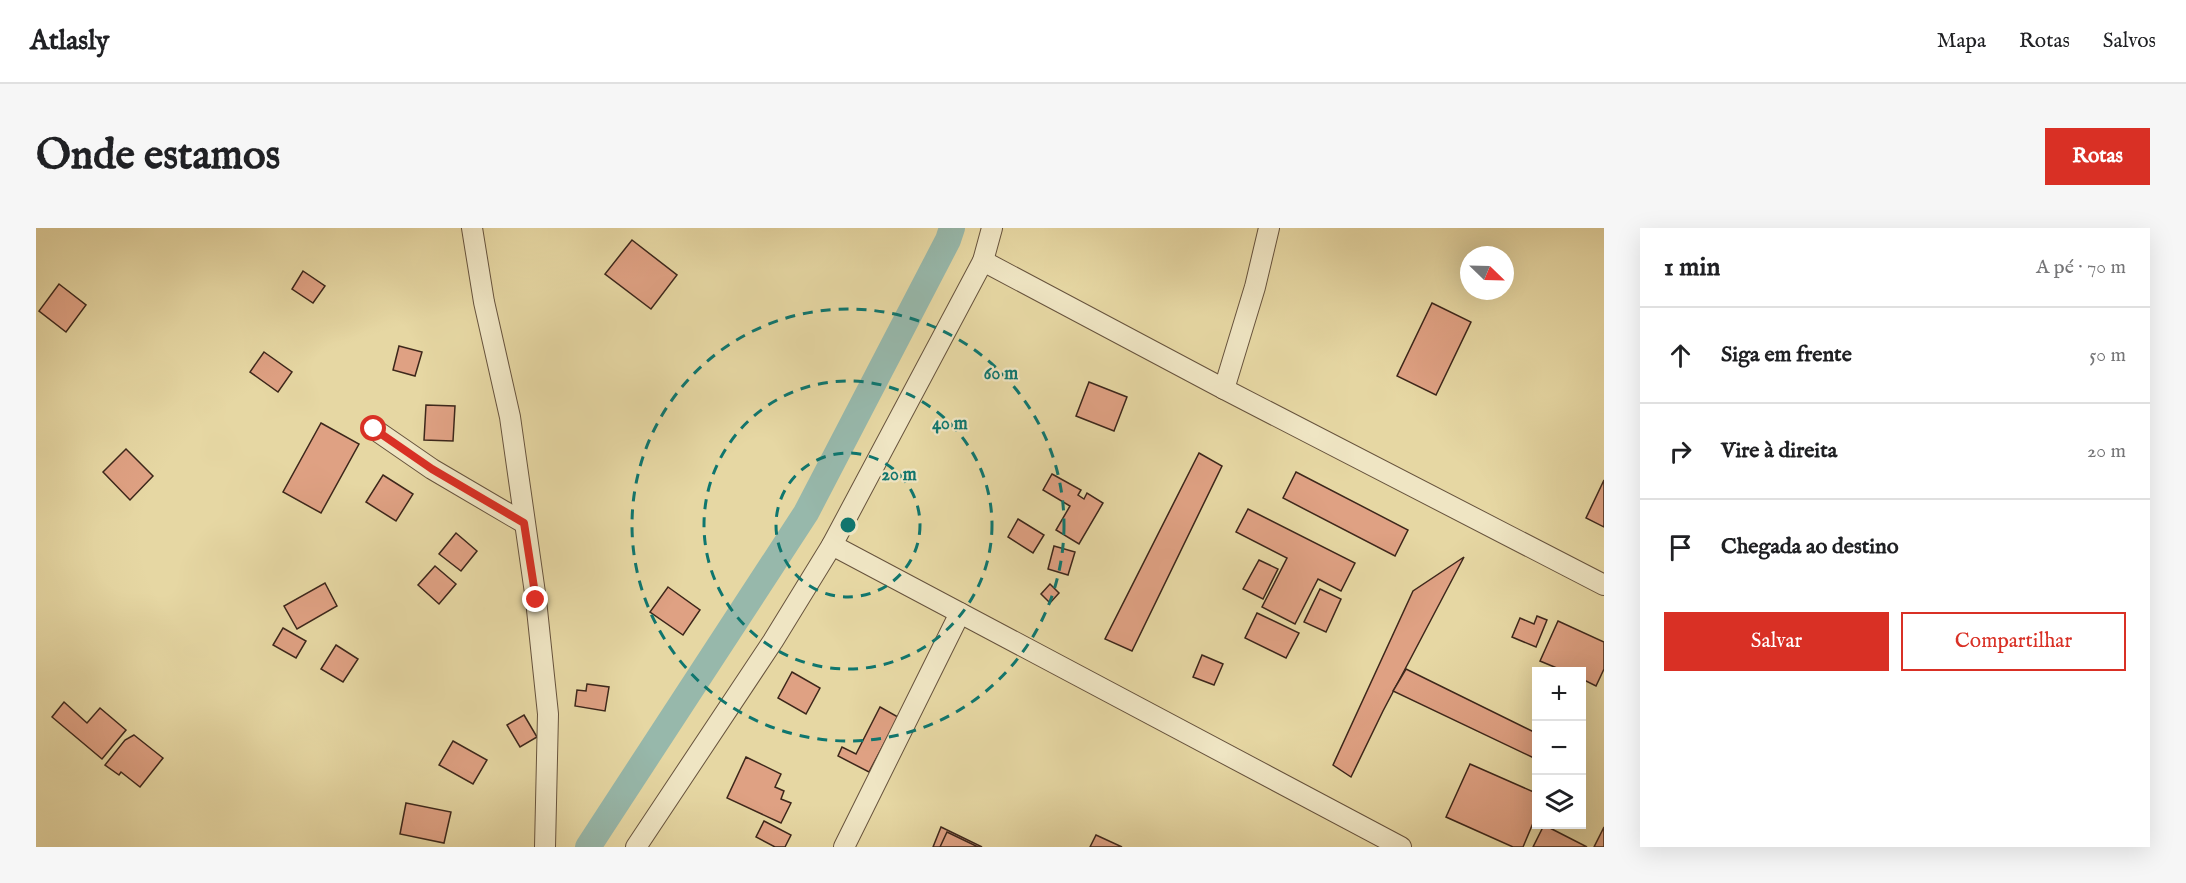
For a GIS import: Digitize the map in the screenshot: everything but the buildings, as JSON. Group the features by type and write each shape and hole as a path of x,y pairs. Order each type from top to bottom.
{"street":[{"path":"472,228 484,302 510,417 536,600 548,714 545,847"},
{"path":"636,847 773,641 832,545 983,261 992,228"},
{"path":"1224,389 1255,288 1269,228"},
{"path":"983,261 1224,389 1604,585"},
{"path":"374,429 432,469 524,523"},
{"path":"832,545 1401,847"},
{"path":"844,847 960,613"}],"waterway":[{"path":"588,847 806,513 948,240 952,228"}],"route":[{"path":"374,429 432,469 524,523 536,600"}]}
